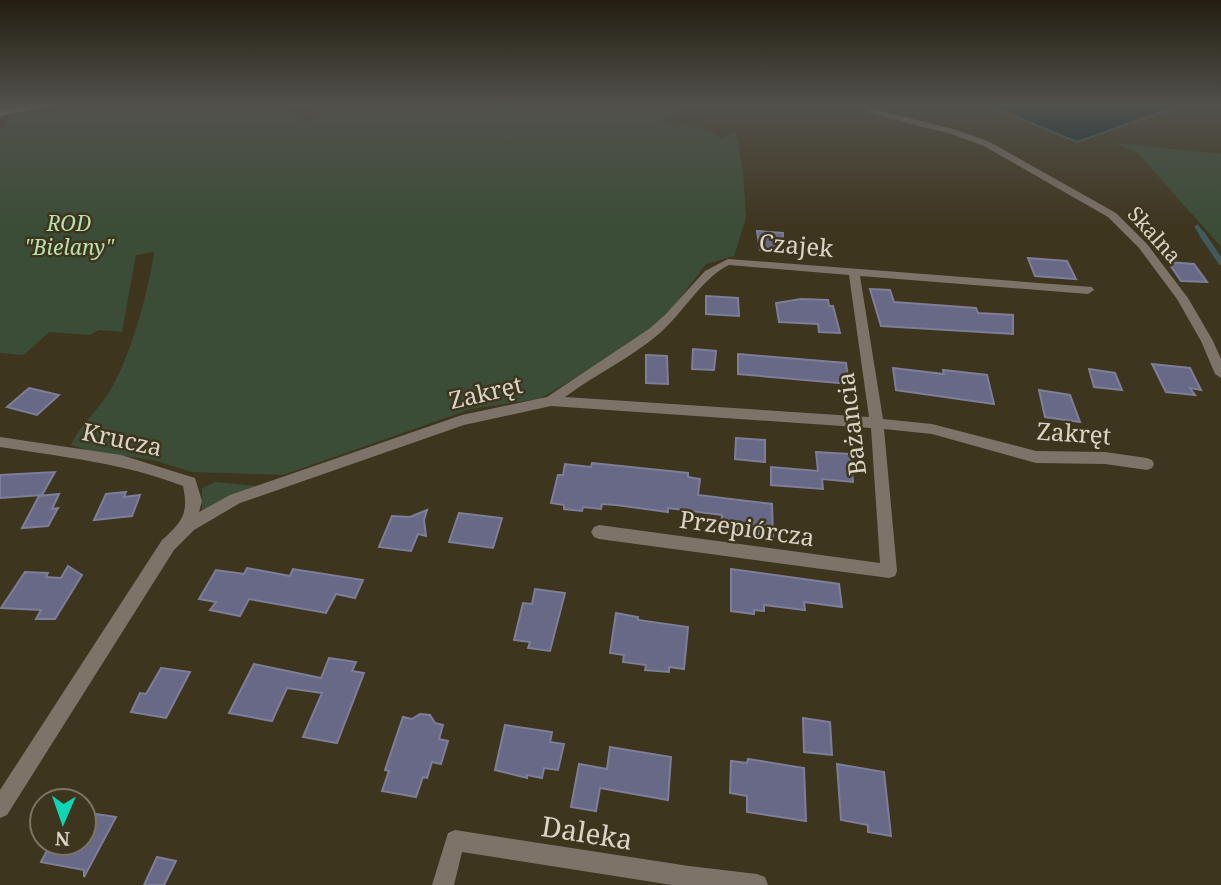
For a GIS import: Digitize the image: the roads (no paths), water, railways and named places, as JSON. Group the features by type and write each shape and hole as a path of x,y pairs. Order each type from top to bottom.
{"street":[{"name":"Skalna","path":"989,145 1112,215 1143,246 1182,298 1207,341 1221,374"},
{"name":"Czajek","path":"551,401 645,341 665,324 714,266 728,262 1088,290"},
{"name":"Bażancia","path":"854,272 877,423 889,571"},
{"name":"Zakręt","path":"0,808 168,545 188,525 234,499 462,420 551,401 877,423 932,429 1036,457 1105,458 1147,464"},
{"name":"Krucza","path":"0,442 55,449 169,473 190,482 194,502 188,525"},
{"name":"Przepiórcza","path":"599,532 889,571"},
{"name":"Daleka","path":"443,885 455,840 689,877 757,885"}],"waterway":[{"path":"1197,227 1203,236"},
{"path":"1202,234 1221,262"}],"park label":[{"name":"ROD \"Bielany\"","path":"69,236"}]}
